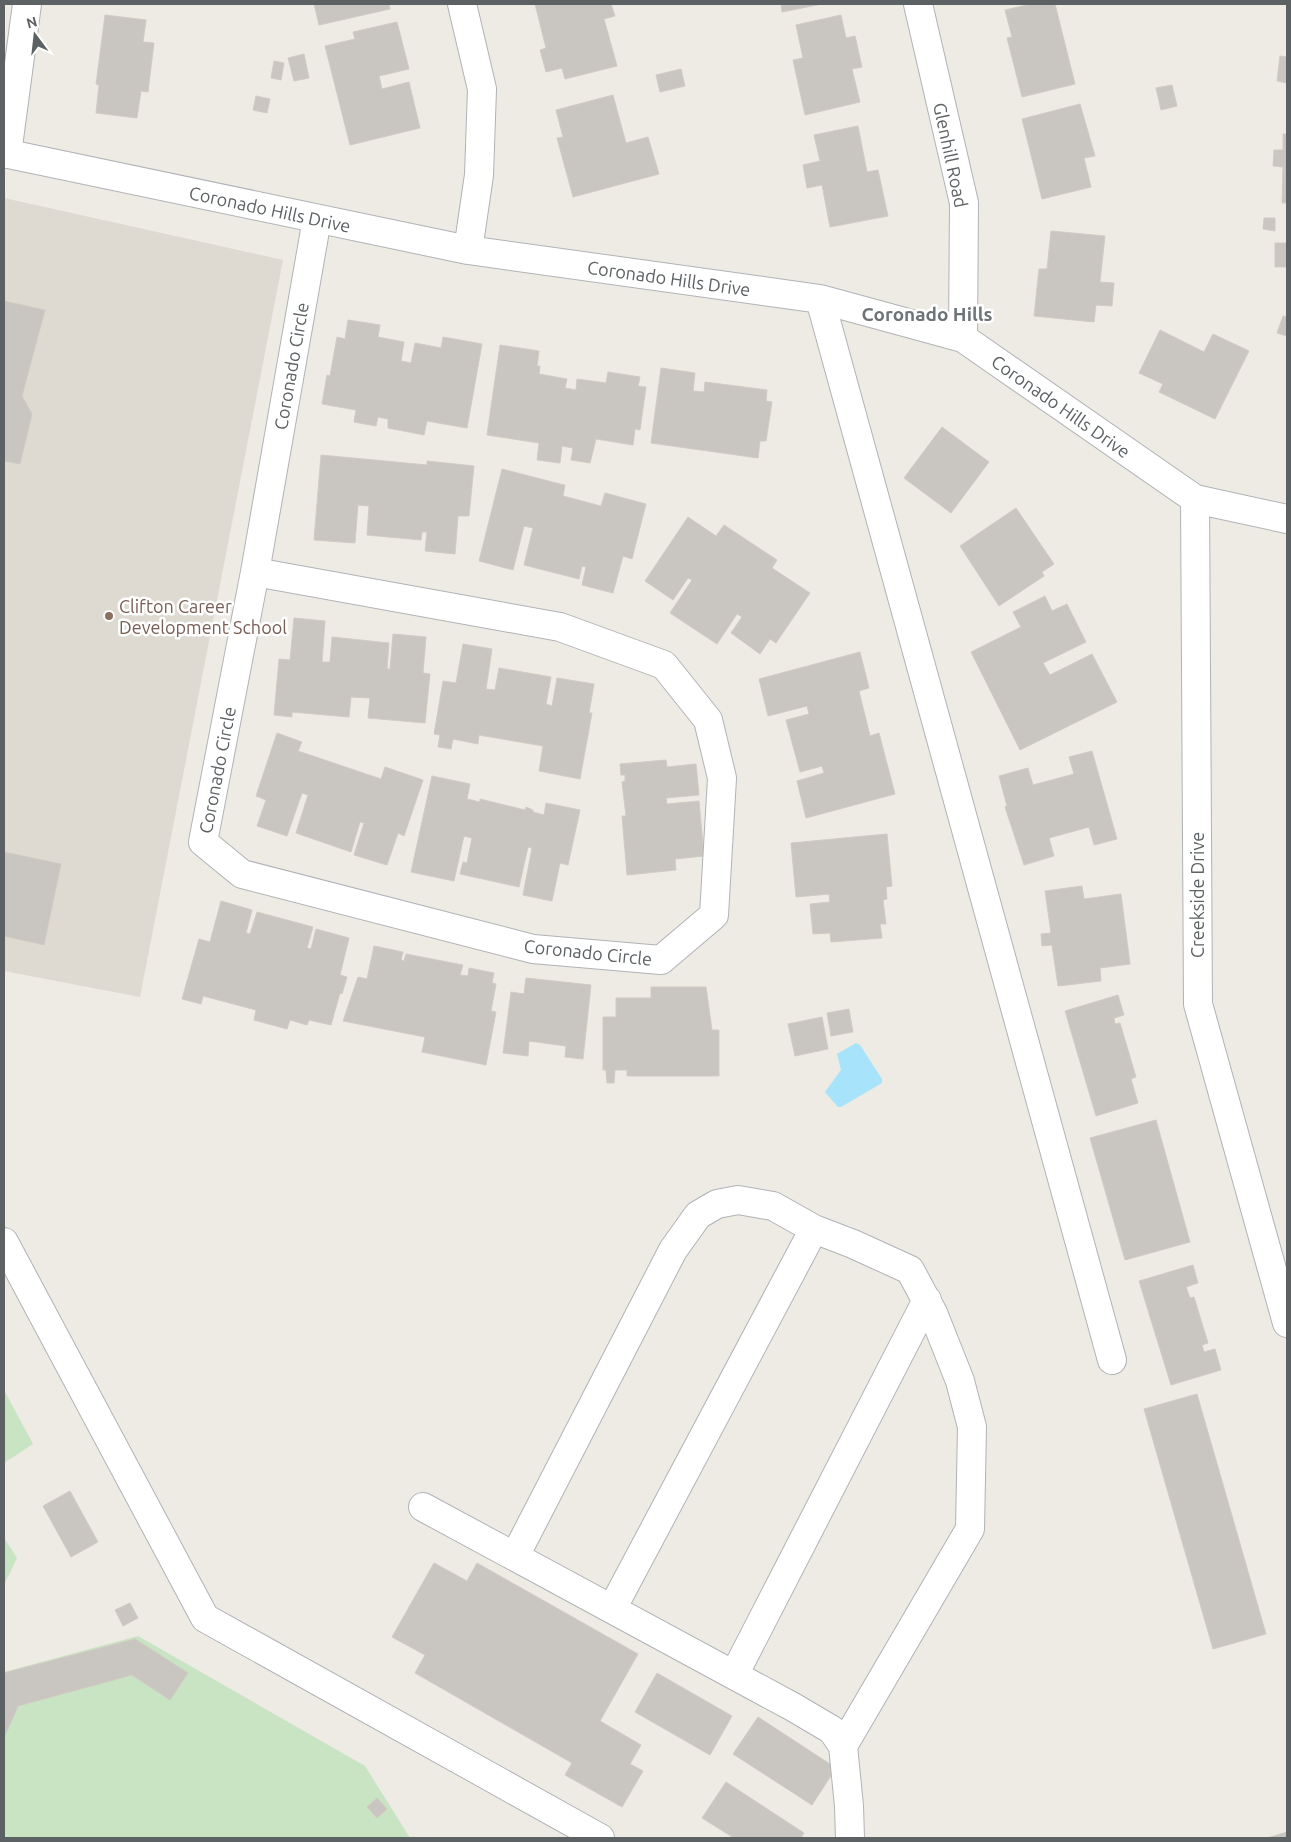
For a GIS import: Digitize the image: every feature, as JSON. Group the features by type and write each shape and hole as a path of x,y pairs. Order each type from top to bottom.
{"street":[{"path":"5,153 27,4"},
{"path":"462,4 482,89 479,174 468,250"},
{"name":"Glenhill Road","path":"918,4 964,203 963,338"},
{"name":"Coronado Hills Drive","path":"5,153 468,250 820,299 963,338 1195,499 1287,519"},
{"name":"Coronado Circle","path":"255,572 560,627 664,665 708,720 722,778 714,915 661,960 532,949 242,874 203,842 255,572 317,219"},
{"path":"820,299 1112,1360"},
{"name":"Creekside Drive","path":"1195,499 1198,1004 1281,1277 1287,1323"},
{"path":"514,1556 673,1250 698,1215 717,1204 738,1200 773,1206 814,1229 853,1244 910,1270 927,1300 960,1381 972,1427 970,1529 843,1746"},
{"path":"612,1609 814,1229"},
{"path":"4,1242 205,1618 600,1838"},
{"path":"734,1675 927,1300"},
{"path":"423,1507 794,1707 832,1730 843,1746 850,1838"}],"shaded area":[{"name":"Clifton Career Development School","path":"4,198 283,260 140,997 4,971"}],"green space":[{"path":"4,1390 33,1444 4,1463"},
{"path":"4,1538 17,1558 4,1585"},
{"path":"138,1636 365,1766 410,1838 4,1838 4,1672"}],"water":[{"path":"856,1043 860,1045 882,1079 882,1083 838,1107 825,1092 841,1070 837,1054"}],"building":[{"path":"314,4 389,4 390,9 319,25"},
{"path":"535,4 611,4 615,16 604,19 617,66 565,79 562,68 546,72 540,50 546,48"},
{"path":"781,4 822,4 782,12"},
{"path":"1032,4 1055,4 1075,84 1022,97 1007,38 1012,37 1005,10"},
{"path":"105,15 146,20 143,42 154,43 148,92 141,91 137,118 96,113 99,85 96,84"},
{"path":"841,15 846,38 855,36 862,67 852,69 860,102 805,115 793,60 803,58 796,25"},
{"path":"397,22 409,69 379,76 382,89 409,82 420,128 350,145 325,46 355,39 353,32"},
{"path":"304,54 309,78 294,81 288,58"},
{"path":"1280,56 1287,57 1287,83 1277,81"},
{"path":"274,61 284,63 281,80 271,78"},
{"path":"681,69 685,86 660,92 656,75"},
{"path":"1172,85 1177,106 1161,110 1156,88"},
{"path":"613,95 626,143 648,137 659,174 573,197 557,138 563,137 556,110"},
{"path":"256,96 270,99 267,113 253,110"},
{"path":"1080,104 1095,156 1084,158 1091,187 1042,199 1022,119"},
{"path":"858,126 867,172 878,170 888,216 830,227 822,185 807,188 803,165 820,161 814,135"},
{"path":"1283,134 1287,134 1287,203 1282,203 1283,167 1273,166 1274,150 1283,150"},
{"path":"1264,218 1275,218 1275,231 1263,229"},
{"path":"1051,231 1105,236 1100,282 1114,283 1112,306 1096,305 1094,322 1034,316 1039,269 1047,269"},
{"path":"1275,243 1287,243 1287,267 1275,267"},
{"path":"4,301 45,310 22,396 32,414 20,464 4,461"},
{"path":"1283,316 1287,317 1287,336 1277,333"},
{"path":"348,320 380,325 378,337 404,342 401,361 411,363 415,343 441,348 443,337 482,344 467,428 427,421 424,435 388,428 388,419 378,417 376,426 354,422 356,410 322,404 327,375 330,376 337,337 345,339"},
{"path":"1160,330 1204,352 1213,334 1249,351 1215,419 1159,392 1163,384 1139,373"},
{"path":"500,345 539,351 537,366 540,366 539,374 567,379 565,388 576,390 577,379 606,383 608,372 640,377 638,386 646,387 640,430 635,429 633,445 596,439 590,463 571,460 573,448 562,446 560,463 537,460 539,443 487,435"},
{"path":"661,368 695,373 693,391 704,392 705,382 767,390 766,401 772,402 766,441 760,441 758,458 651,443"},
{"path":"942,427 989,462 951,513 904,478"},
{"path":"321,455 427,465 427,461 474,466 469,516 458,516 455,554 425,551 427,532 422,532 421,540 367,535 369,506 358,505 355,543 314,540"},
{"path":"502,469 565,485 563,496 601,506 605,493 646,504 632,559 623,556 613,593 582,585 586,567 582,566 579,579 524,565 533,528 524,526 513,570 479,561"},
{"path":"1016,508 1054,564 1042,572 1044,576 999,606 960,546"},
{"path":"688,517 716,536 724,525 777,560 772,568 810,593 776,643 770,639 760,654 731,633 742,617 737,614 717,644 670,613 692,580 688,578 673,600 645,581"},
{"path":"1045,596 1052,611 1067,604 1086,642 1043,663 1050,675 1092,654 1117,702 1020,750 971,652 1021,627 1013,612"},
{"path":"294,618 325,621 322,662 330,662 332,637 389,643 387,669 390,669 393,634 426,637 423,673 430,674 425,723 368,718 370,698 351,697 349,717 292,712 292,717 274,715 279,659 290,660"},
{"path":"463,644 492,649 486,689 495,690 499,668 551,677 546,704 552,706 557,678 594,684 589,713 592,713 580,779 539,771 543,746 479,735 478,744 453,739 451,749 438,747 440,735 434,734 443,681 456,683"},
{"path":"860,652 869,688 859,691 870,736 879,733 895,794 806,818 797,781 824,773 822,766 800,772 786,720 809,714 807,706 768,716 759,679"},
{"path":"277,733 302,742 298,751 381,779 385,767 423,780 404,836 398,833 387,865 354,855 364,823 360,822 351,852 296,833 308,795 302,793 287,836 257,826 266,800 256,796"},
{"path":"1092,751 1117,839 1094,845 1089,827 1049,838 1054,856 1024,865 1005,807 1007,806 999,776 1028,768 1033,785 1074,774 1069,757"},
{"path":"666,760 667,767 696,764 699,795 666,798 667,804 699,801 704,856 675,859 676,870 627,875 622,816 626,816 622,782 625,781 625,775 621,775 620,764"},
{"path":"432,776 470,784 467,799 480,802 480,799 525,810 526,807 533,810 533,812 544,815 546,803 580,810 568,865 560,863 552,901 523,895 532,848 528,847 519,887 460,874 463,862 467,863 472,838 464,836 454,881 411,872"},
{"path":"887,834 892,886 886,887 887,899 883,900 886,924 880,924 882,938 831,942 830,933 813,934 810,904 830,902 829,894 796,897 791,843"},
{"path":"4,852 61,864 44,945 4,936"},
{"path":"1082,886 1084,899 1121,894 1130,964 1100,968 1101,981 1058,986 1052,945 1042,946 1041,934 1051,933 1045,891"},
{"path":"221,901 252,910 246,933 250,934 257,912 313,927 307,948 311,949 316,929 349,938 340,975 347,977 342,994 340,993 331,1025 309,1020 307,1025 290,1020 287,1029 254,1020 256,1010 203,996 201,1004 182,999 199,939 210,942"},
{"path":"374,946 403,952 401,960 404,961 406,954 463,965 460,975 468,976 469,968 494,973 492,983 496,984 491,1011 496,1012 486,1065 422,1052 425,1037 343,1021 358,977 367,979"},
{"path":"526,978 591,985 583,1059 565,1057 566,1046 529,1041 528,1056 503,1053 511,992 524,994"},
{"path":"651,987 706,987 712,1030 719,1030 719,1076 627,1076 627,1070 615,1070 614,1083 607,1083 606,1070 603,1070 603,1017 616,1017 616,998 651,998"},
{"path":"1118,995 1124,1015 1114,1018 1115,1024 1120,1023 1136,1077 1131,1079 1138,1103 1096,1116 1065,1011"},
{"path":"849,1009 853,1032 831,1036 827,1013"},
{"path":"822,1017 828,1049 795,1056 788,1024"},
{"path":"1156,1120 1190,1242 1125,1260 1090,1138"},
{"path":"1193,1265 1198,1283 1186,1287 1190,1298 1194,1297 1208,1343 1202,1345 1204,1352 1215,1349 1221,1370 1171,1385 1139,1281"},
{"path":"1197,1394 1266,1634 1213,1649 1144,1409"},
{"path":"70,1491 98,1542 71,1557 43,1506"},
{"path":"434,1563 467,1581 477,1563 638,1654 600,1721 641,1745 630,1764 643,1771 622,1807 565,1775 572,1763 415,1673 425,1655 392,1637"},
{"path":"130,1603 138,1618 123,1626 115,1610"},
{"path":"135,1639 188,1673 170,1700 132,1675 18,1706 4,1738 4,1673"},
{"path":"657,1673 732,1716 710,1755 635,1712"},
{"path":"758,1717 836,1768 812,1805 733,1754"},
{"path":"726,1782 804,1833 801,1838 734,1838 702,1818"},
{"path":"377,1798 387,1809 377,1818 367,1807"},
{"path":"1287,1832 1287,1838 1267,1838"}],"place":[{"name":"Clifton Career Development School","path":"109,616"}],"district":[{"name":"Coronado Hills","path":"927,314"}]}
